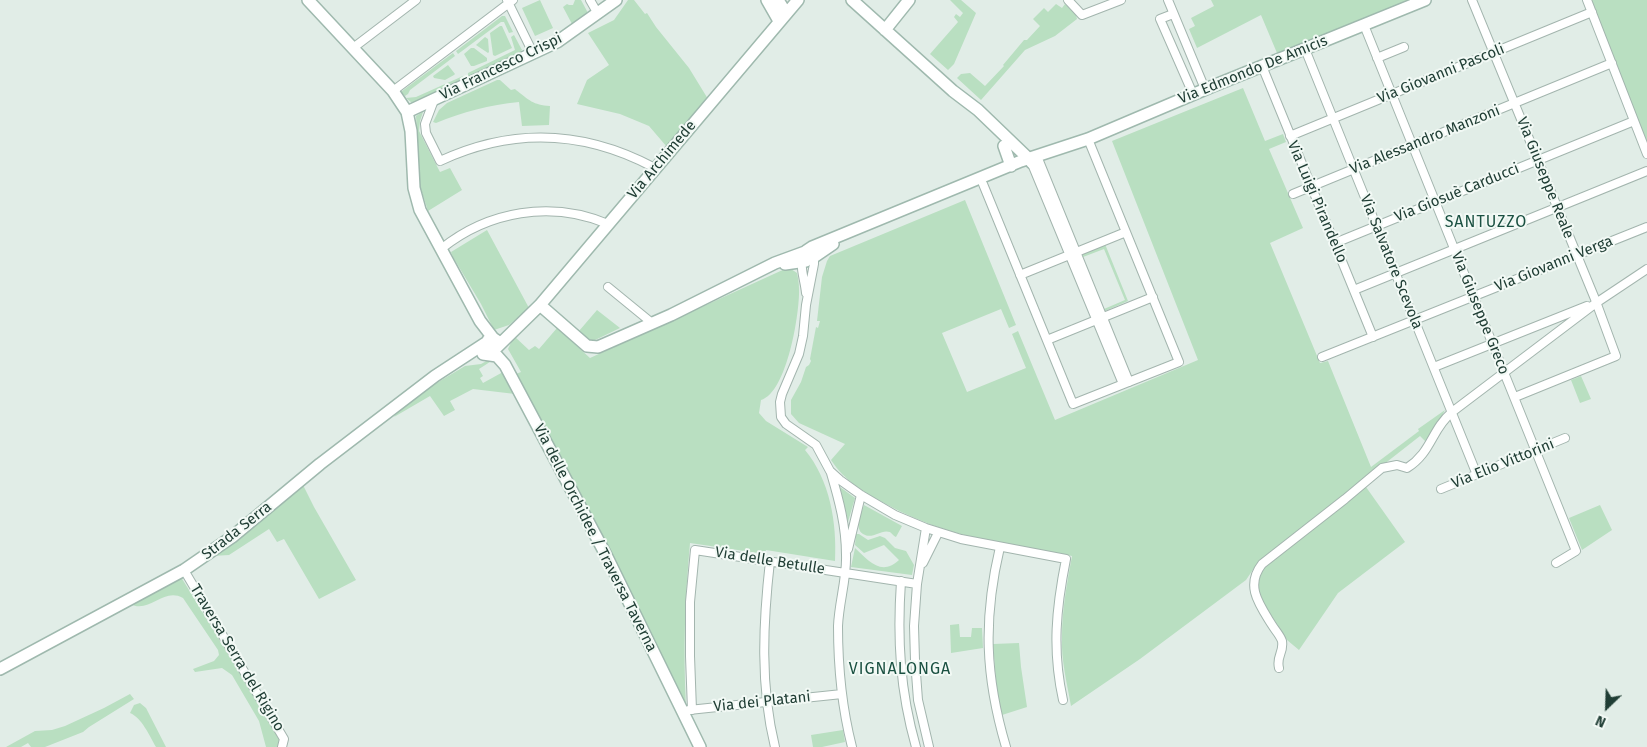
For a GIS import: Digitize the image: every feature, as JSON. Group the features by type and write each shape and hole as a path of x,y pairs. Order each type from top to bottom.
{"main road":[{"path":"310,0 393,91 407,112"},
{"name":"Via Francesco Crispi","path":"407,112 557,42 616,0"},
{"path":"767,0 783,17"},
{"path":"778,0 783,17"},
{"name":"Via Archimede","path":"494,345 540,305 798,0"},
{"path":"852,0 953,91 978,110 1026,163"},
{"path":"885,30 909,0"},
{"name":"Via Edmondo De Amicis","path":"807,259 812,247 1026,163 1062,152 1084,140 1193,94 1425,0"},
{"path":"953,91 1004,146 1026,163"},
{"name":"Via delle Orchidee / Traversa Taverna","path":"407,112 411,131 414,188 420,210 606,555 687,711"},
{"name":"Via Edmondo De Amicis","path":"807,259 830,245 983,184 1026,163"},
{"path":"540,305 590,348 600,346 652,323 784,259 807,259"},
{"path":"750,276 807,259"},
{"name":"Strada Serra","path":"0,669 184,570 232,537 320,464 435,376 494,345"},
{"path":"687,711 684,723 696,747"},
{"path":"687,711 700,747"}],"street":[{"path":"353,48 416,0"},
{"path":"590,0 598,14"},
{"path":"1068,0 1082,15 1105,3 1122,0"},
{"path":"1168,0 1205,89"},
{"name":"Via Giuseppe Reale","path":"1472,0 1577,255 1616,356 1514,397"},
{"path":"1587,0 1647,154"},
{"path":"393,91 510,1 533,53"},
{"name":"Via Giovanni Pascoli","path":"1290,136 1592,12"},
{"path":"1173,14 1160,19 1193,94"},
{"name":"Via Giuseppe Greco","path":"1364,25 1576,551 1556,564"},
{"path":"1377,58 1404,47"},
{"name":"Via Salvatore Scevola","path":"1305,49 1477,474"},
{"name":"Via Alessandro Manzoni","path":"1293,194 1612,63"},
{"name":"Via Luigi Pirandello","path":"1262,66 1373,337"},
{"path":"1188,83 1200,78"},
{"path":"434,100 425,124 426,134 440,161 468,149 496,141 526,137 556,137 585,141 614,149 654,168"},
{"name":"Via Giosuè Carducci","path":"1335,243 1634,121"},
{"path":"983,184 1074,404 1179,362 1126,232 1084,140"},
{"path":"1026,163 1073,253 1126,383"},
{"path":"1354,290 1647,171"},
{"path":"441,249 458,236 484,222 499,217 528,212 574,213 608,224"},
{"name":"Via Giovanni Verga","path":"1322,357 1647,227"},
{"path":"1020,275 1126,232"},
{"path":"806,305 805,280 807,259"},
{"path":"807,259 806,305 801,345 782,394 781,417 786,424 816,445 830,471 843,515 846,556"},
{"path":"1279,668 1277,660 1283,650 1282,639 1270,623 1253,587 1254,578 1262,564 1382,468 1397,466 1408,468 1417,462 1429,446 1442,420 1596,303 1647,269"},
{"path":"608,288 652,323"},
{"path":"1047,340 1153,297"},
{"path":"1434,367 1596,303"},
{"name":"Via Elio Vittorini","path":"1441,489 1565,438"},
{"path":"830,471 861,496 895,515 938,533 1066,559 1058,601 1056,629 1056,658 1063,700"},
{"path":"853,745 842,694 838,627 846,556 861,496"},
{"path":"926,528 914,609 914,660 918,700 929,747"},
{"path":"919,569 938,533"},
{"path":"1000,547 989,604 988,634 992,692 1006,747"},
{"name":"Via delle Betulle","path":"687,711 690,602 696,550 917,584"},
{"path":"770,561 764,631 764,667 775,747"},
{"name":"Traversa Serra del Rigino","path":"184,570 284,739 282,747"},
{"path":"901,581 899,608 900,660 905,706 916,747"},
{"path":"900,660 914,660"},
{"name":"Via dei Platani","path":"687,711 842,694"},
{"path":"911,730 924,728"}],"green space":[{"path":"540,0 553,28 535,36 522,8"},
{"path":"575,0 581,0 588,13 572,24 563,7 567,4 573,5"},
{"path":"628,0 634,0 645,14 647,13 689,68 708,99 667,147 649,126 620,114 577,104 587,80 609,65 588,33 614,20"},
{"path":"950,0 961,0 976,13 954,64 948,70 930,54 958,22 954,17 956,14 960,17 963,13"},
{"path":"1211,0 1409,0 1277,53 1261,15 1197,48 1189,29 1195,26 1191,18 1214,6"},
{"path":"1590,0 1647,0 1647,142"},
{"path":"1056,4 1062,8 1065,4 1076,15 1077,19 1055,36 1025,50 981,100 957,78 961,74 970,73 985,86 1004,66 1024,40 1027,40 1040,26 1033,19 1044,8 1048,12"},
{"path":"502,16 505,16 513,32 509,33 504,22 501,22 458,54 456,51"},
{"path":"502,26 512,48 495,56 493,55 490,33"},
{"path":"514,35 522,50 520,52 468,77 468,73 515,50 511,37"},
{"path":"485,37 488,39 488,53 476,45"},
{"path":"471,48 474,48 487,58 487,61 471,66 464,54"},
{"path":"453,53 455,56 410,90 408,94 405,96 402,93 402,91"},
{"path":"448,65 454,75 445,80 434,78 433,76"},
{"path":"463,76 465,78 412,103 406,98 416,97"},
{"path":"500,80 511,90 515,89 531,101 550,106 549,125 522,126 519,102 487,107 466,112 436,123 433,122 439,110 447,103"},
{"path":"1243,88 1265,141 1283,134 1286,142 1269,149 1303,228 1270,243 1320,363 1328,361 1371,467 1445,410 1428,444 1420,436 1263,559 1246,580 1140,659 1071,706 1062,654 1062,627 1072,556 962,535 907,515 868,494 842,474 831,460 845,444 799,423 791,414 791,400 801,382 806,367 811,361 816,327 818,328 820,321 817,321 822,277 830,256 965,200 1016,325 1009,328 1001,309 942,333 967,392 1026,368 1012,334 1018,331 1055,420 1198,360 1112,141"},
{"path":"423,112 419,131 440,172 450,168 462,190 428,211 420,186 416,116"},
{"path":"487,230 529,308 509,325 494,330 451,252"},
{"path":"1105,244 1128,301 1105,311 1104,309 1125,300 1104,249 1083,257 1082,253"},
{"path":"787,268 797,273 799,283 799,300 794,332 785,368 770,394 761,400 759,413 766,421 808,447 805,450 821,475 830,502 835,532 835,561 766,550 765,554 690,543 685,624 686,706 608,545 516,374 521,372 508,349 514,336 529,350 535,346 539,349 557,328 590,358"},
{"path":"597,310 620,328 591,342 579,331"},
{"path":"492,358 493,360 479,369 483,376 480,378 483,383 503,372 515,394 473,389 450,401 455,410 444,416 430,396 394,417 399,410 430,387 465,366 481,364"},
{"path":"1581,376 1591,399 1580,403 1571,380"},
{"path":"303,485 356,580 319,599 284,539 277,542 269,529 229,555 213,556 264,516 267,517"},
{"path":"840,487 855,498 848,522"},
{"path":"1366,487 1405,542 1338,593 1299,650 1287,640 1259,596 1258,580 1264,568"},
{"path":"864,505 902,526 896,537 886,531 867,536 860,531 859,521"},
{"path":"1600,505 1612,530 1582,550 1569,518"},
{"path":"856,534 868,540 880,536 885,538 895,548 906,551 914,565 912,575 851,567 855,548 870,562 881,567 892,565 899,560 884,545 864,553 855,545"},
{"path":"181,577 280,739 277,747 266,747 259,721 232,675 222,668 195,672 193,669 214,661 219,655 218,650 183,598 169,596 144,606 130,604"},
{"path":"959,624 960,637 971,637 972,628 982,628 983,648 951,653 950,625"},
{"path":"1019,643 1027,707 1002,715 997,694 993,644"},
{"path":"130,694 134,699 83,732 45,747 31,747 28,743 21,747 6,747 35,731 52,730 65,726"},
{"path":"140,703 146,708 166,747 156,747 142,723 130,713 134,705"},
{"path":"843,730 845,742 813,747 811,735"}],"district":[{"name":"SANTUZZO","path":"1486,223"},
{"name":"VIGNALONGA","path":"900,670"}]}
